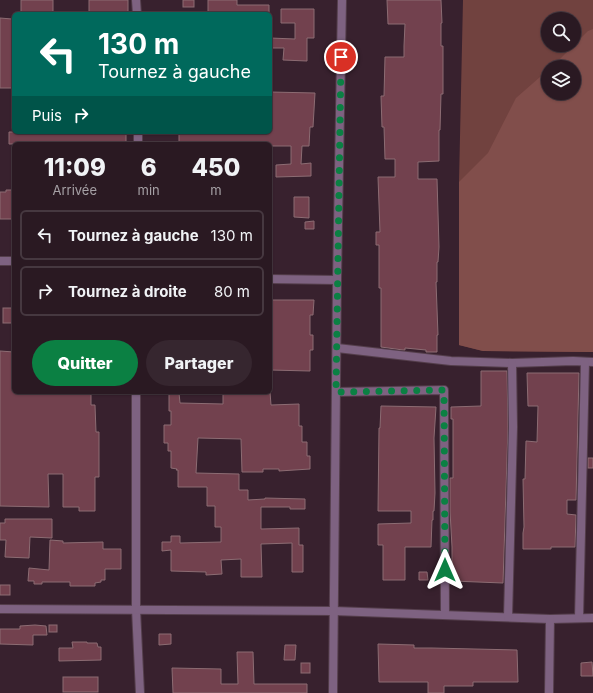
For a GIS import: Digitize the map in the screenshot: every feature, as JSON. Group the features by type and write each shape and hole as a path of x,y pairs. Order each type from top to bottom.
{"street":[{"path":"136,0 137,12"},
{"path":"333,693 337,280 342,0"},
{"path":"0,261 12,261"},
{"path":"272,279 337,280"},
{"path":"337,348 451,361 512,363 573,361 589,362 579,618"},
{"path":"508,617 513,427 512,363"},
{"path":"336,392 444,390 445,615"},
{"path":"136,394 136,610 140,693"},
{"path":"0,609 334,611 508,617 593,618"},
{"path":"549,693 550,618"}],"shaded area":[{"path":"463,0 593,0 593,352 483,351 459,345 459,182"},
{"path":"593,29 593,352 483,351 459,345 459,182 488,153 516,98 541,76 541,100 581,100 581,60 559,60 567,52 581,52 581,38 588,31"}],"building":[{"path":"21,0 53,0 53,12 21,12"},
{"path":"89,0 128,0 128,12 89,12"},
{"path":"183,0 194,0 194,7 183,7"},
{"path":"208,0 237,0 237,5 269,5 269,12 208,12"},
{"path":"387,0 441,0 443,94 441,94 439,161 418,162 418,179 437,179 439,247 436,282 438,335 437,352 381,347 379,245 376,245 376,232 380,232 378,177 395,177 395,159 385,159 381,96 384,96 385,57 404,57 405,24 388,24"},
{"path":"281,9 314,9 314,38 307,38 307,61 283,60 284,48 272,48 272,38 295,39 295,23 281,23"},
{"path":"0,18 12,19 12,88 0,88"},
{"path":"272,92 315,93 313,127 310,127 309,146 302,146 301,164 311,163 311,176 276,177 276,165 291,164 291,146 272,146 272,142 179,142 179,134 272,134"},
{"path":"9,132 12,132 12,134 126,134 126,142 12,142 12,144 9,144"},
{"path":"6,190 12,190 12,219 0,219 0,192 6,192"},
{"path":"294,197 309,197 309,218 294,217"},
{"path":"314,221 314,229 305,229 305,222"},
{"path":"272,300 314,300 313,315 310,315 310,335 313,335 313,350 310,350 310,371 272,370"},
{"path":"3,308 12,308 12,323 3,323"},
{"path":"0,351 12,352 12,394 91,394 91,405 95,405 96,432 99,432 99,477 95,477 95,511 79,511 79,507 63,507 63,474 48,474 49,507 0,506"},
{"path":"481,371 507,371 508,427 503,583 452,581 450,478 453,478 453,419 451,419 451,407 481,406"},
{"path":"527,373 579,373 576,500 567,500 567,514 576,515 575,547 523,549 523,479 525,479 526,441 537,442 538,406 528,406"},
{"path":"169,394 179,394 180,403 223,404 223,394 270,394 271,405 299,404 299,426 302,426 302,442 307,442 307,456 310,456 310,469 279,471 279,469 263,469 263,472 242,472 241,439 198,438 196,473 239,474 239,490 248,490 248,500 265,498 305,499 305,509 290,509 290,507 261,507 261,529 299,528 299,545 303,545 303,572 292,572 292,543 261,544 262,577 241,577 241,559 221,560 222,574 206,575 206,572 171,571 171,550 162,551 162,542 171,542 171,536 180,536 180,543 221,542 221,527 215,527 215,506 207,506 207,487 178,487 178,470 171,468 171,451 168,451 168,443 164,443 164,425 171,425"},
{"path":"381,406 436,407 434,438 435,493 431,547 405,547 405,580 383,580 383,545 378,545 378,524 411,523 411,511 378,511 379,428"},
{"path":"588,458 593,458 593,468 588,468"},
{"path":"5,519 52,519 52,538 30,537 29,558 5,557 6,540 0,540 0,523 5,523"},
{"path":"50,540 63,541 63,543 103,542 103,549 121,549 121,569 105,569 105,580 95,583 95,586 70,586 70,582 42,582 42,584 34,584 34,581 28,581 29,568 49,570"},
{"path":"419,572 427,572 428,580 419,580"},
{"path":"0,585 10,585 10,595 0,595"},
{"path":"49,625 57,625 57,632 49,632"},
{"path":"20,626 46,626 47,635 33,635 33,645 0,644 0,629 20,629"},
{"path":"159,634 171,634 171,644 159,645"},
{"path":"72,642 97,643 98,647 101,647 101,660 59,661 59,648 73,648"},
{"path":"378,644 414,645 414,648 517,650 518,682 473,682 473,686 444,686 444,693 428,693 428,682 379,682"},
{"path":"285,645 296,645 295,660 284,660"},
{"path":"237,652 253,652 254,684 307,684 307,693 173,693 172,668 221,669 221,684 238,684"},
{"path":"592,662 593,676 581,676 581,663"},
{"path":"301,663 310,663 310,673 301,673"},
{"path":"63,677 98,677 98,692 63,692"}],"route":[{"path":"341,57 336,392 444,390 445,570"}]}
